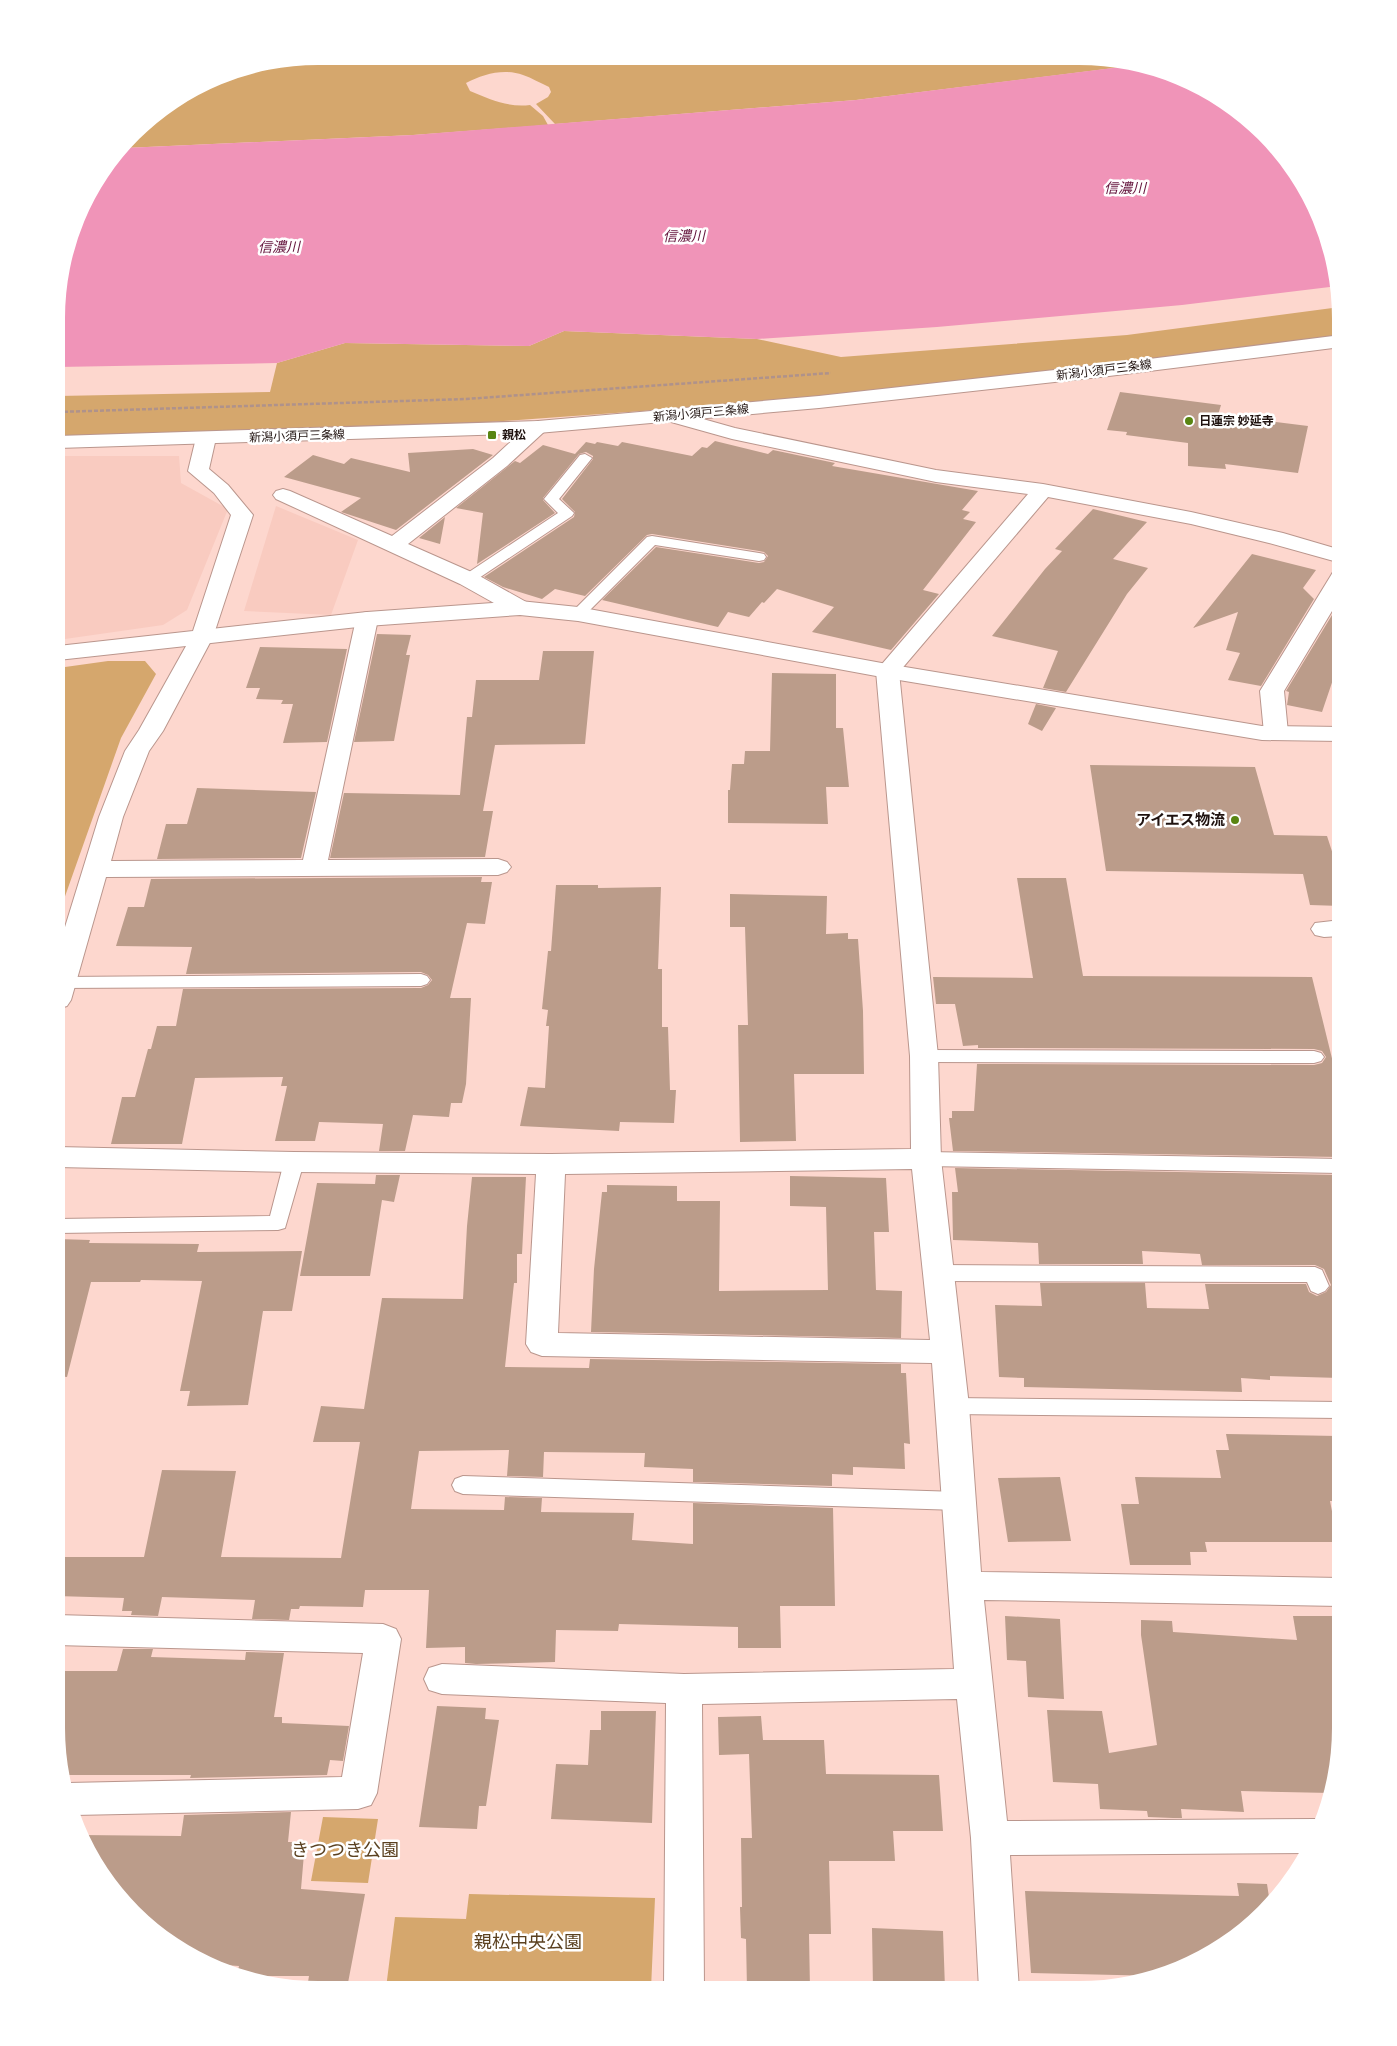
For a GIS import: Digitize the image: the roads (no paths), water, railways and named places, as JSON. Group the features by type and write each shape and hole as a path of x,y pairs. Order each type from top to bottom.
{"street":[{"name":"新潟小須戸三条線","path":"65,442 538,427 819,402 1332,343"},
{"path":"672,416 732,433 936,476 1043,490 1192,518 1275,538 1332,555"},
{"path":"394,544 500,462 538,427"},
{"path":"65,974 111,817 137,751 151,731 202,637 242,515 221,489 198,471 206,438"},
{"path":"998,1981 990,1838 973,1684 967,1586 958,1502 953,1406 926,1159 924,1056 887,671 1043,490"},
{"path":"283,495 468,579 520,608"},
{"path":"1276,733 1272,691 1332,592"},
{"path":"65,652 368,619 520,608 578,614 887,671 1262,733 1332,734"},
{"path":"314,868 368,619"},
{"path":"95,869 498,867"},
{"path":"65,1157 294,1162 551,1164 926,1159"},
{"path":"551,1164 542,1344 946,1352"},
{"path":"967,1586 1332,1592"},
{"path":"65,1630 383,1638 358,1793 75,1799"},
{"path":"442,1679 684,1689 973,1684"},
{"path":"684,1689 684,1981"},
{"path":"990,1838 1308,1836"}],"lane":[{"path":"468,579 567,513 551,500 586,458"},
{"path":"578,614 652,540 758,557"},
{"path":"65,992 421,980"},
{"path":"924,1056 1314,1057"},
{"path":"926,1159 1332,1166"},
{"path":"65,1226 278,1223 294,1162"},
{"path":"938,1273 1315,1275 1318,1286"},
{"path":"953,1406 1332,1410"},
{"path":"463,1485 958,1502"}],"water":[{"name":"信濃川","path":"1116,68 1160,78 1176,84 1205,99 1233,117 1258,139 1280,164 1298,192 1313,221 1319,237 1330,287 1182,305 937,327 757,339 564,331 529,346 345,343 277,363 65,367 67,285 78,237 99,192 117,164 131,148 413,135 856,100"}],"place":[{"name":"日蓮宗 妙延寺","path":"1189,421"},
{"name":"親松","path":"492,435"},
{"name":"アイエス物流","path":"1235,820"}],"park label":[{"name":"きつつき公園","path":"345,1850"},
{"name":"親松中央公園","path":"528,1942"}]}
